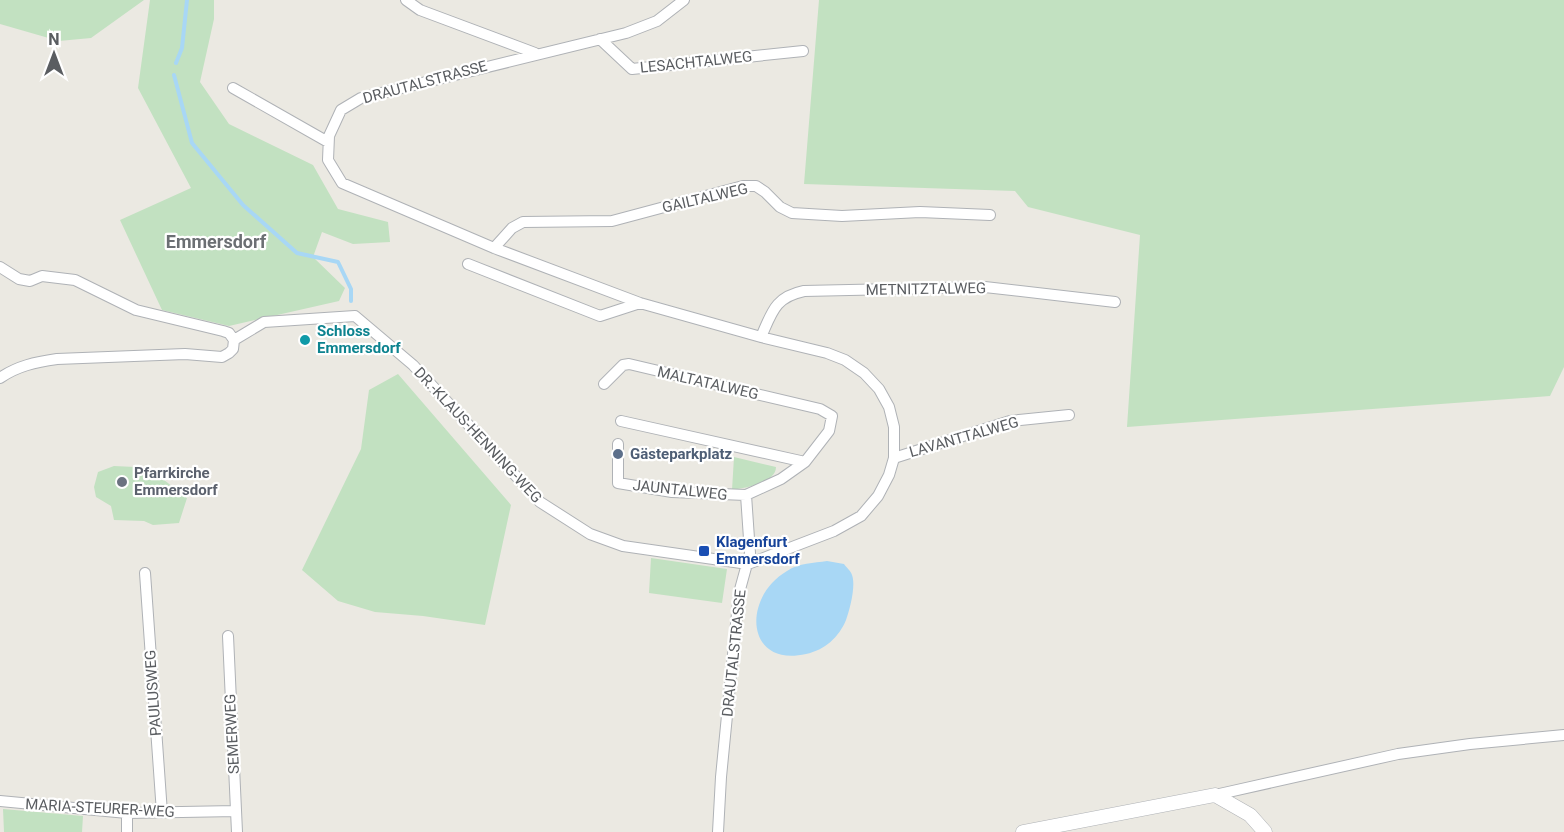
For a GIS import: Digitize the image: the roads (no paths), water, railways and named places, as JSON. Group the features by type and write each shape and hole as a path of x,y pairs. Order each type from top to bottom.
{"street":[{"path":"406,0 420,10 535,54"},
{"name":"DRAUTALSTRASSE","path":"328,142 328,135 341,110 362,98 626,33 657,21 684,0"},
{"name":"LESACHTALWEG","path":"600,39 632,69 803,51"},
{"path":"233,88 328,142 328,160 342,183 494,248 640,303 827,353 845,360 864,373 879,389 889,407 894,427 894,458 889,475 878,496 861,516 834,531 748,564"},
{"name":"GAILTALWEG","path":"494,248 512,228 523,222 612,221 742,186 756,186 780,207 792,213 842,216 920,212 990,215"},
{"path":"468,264 600,316 640,303"},
{"path":"0,267 19,279 30,281 42,276 75,280 129,308 223,331 229,333 234,340"},
{"name":"METNITZTALWEG","path":"761,337 780,300 791,293 804,291 986,287 1115,302"},
{"name":"DR.-KLAUS-HENNING-WEG","path":"6,369 57,359 185,354 222,357 233,349 234,340 264,322 354,316 413,365 540,502 590,534 624,546 748,564"},
{"name":"MALTATALWEG","path":"603,384 623,365 629,364 820,409 832,416 829,431 806,462"},
{"path":"0,378 6,369"},
{"name":"LAVANTTALWEG","path":"894,458 1010,421 1069,416"},
{"path":"621,421 806,462"},
{"name":"JAUNTALWEG","path":"618,444 618,483 672,492 746,495"},
{"path":"746,495 781,479 806,462"},
{"name":"DRAUTALSTRASSE","path":"718,832 721,777 739,593 750,552 746,495"},
{"name":"PAULUSWEG","path":"144,573 162,813"},
{"name":"SEMERWEG","path":"228,636 237,832"},
{"path":"1023,832 1215,795 1398,753 1564,735"},
{"path":"1215,795 1250,815 1265,832"},
{"name":"MARIA-STEURER-WEG","path":"0,801 127,813 236,811"},
{"path":"127,813 127,832"}],"water":[{"path":"827,561 844,564 851,572 853,580 849,610 839,632 825,646 806,654 786,656 771,651 761,641 757,628 757,612 762,597 772,583 792,568"}],"waterway":[{"path":"176,63 182,48 187,0"},
{"path":"174,75 192,143 243,205 297,253 338,262 351,289 351,301"}],"place":[{"name":"Schloss Emmersdorf","path":"305,340"},
{"name":"Gästeparkplatz","path":"618,454"},
{"name":"Pfarrkirche Emmersdorf","path":"122,482"},
{"name":"Klagenfurt Emmersdorf","path":"704,551"}],"district":[{"name":"Emmersdorf","path":"216,242"}]}
